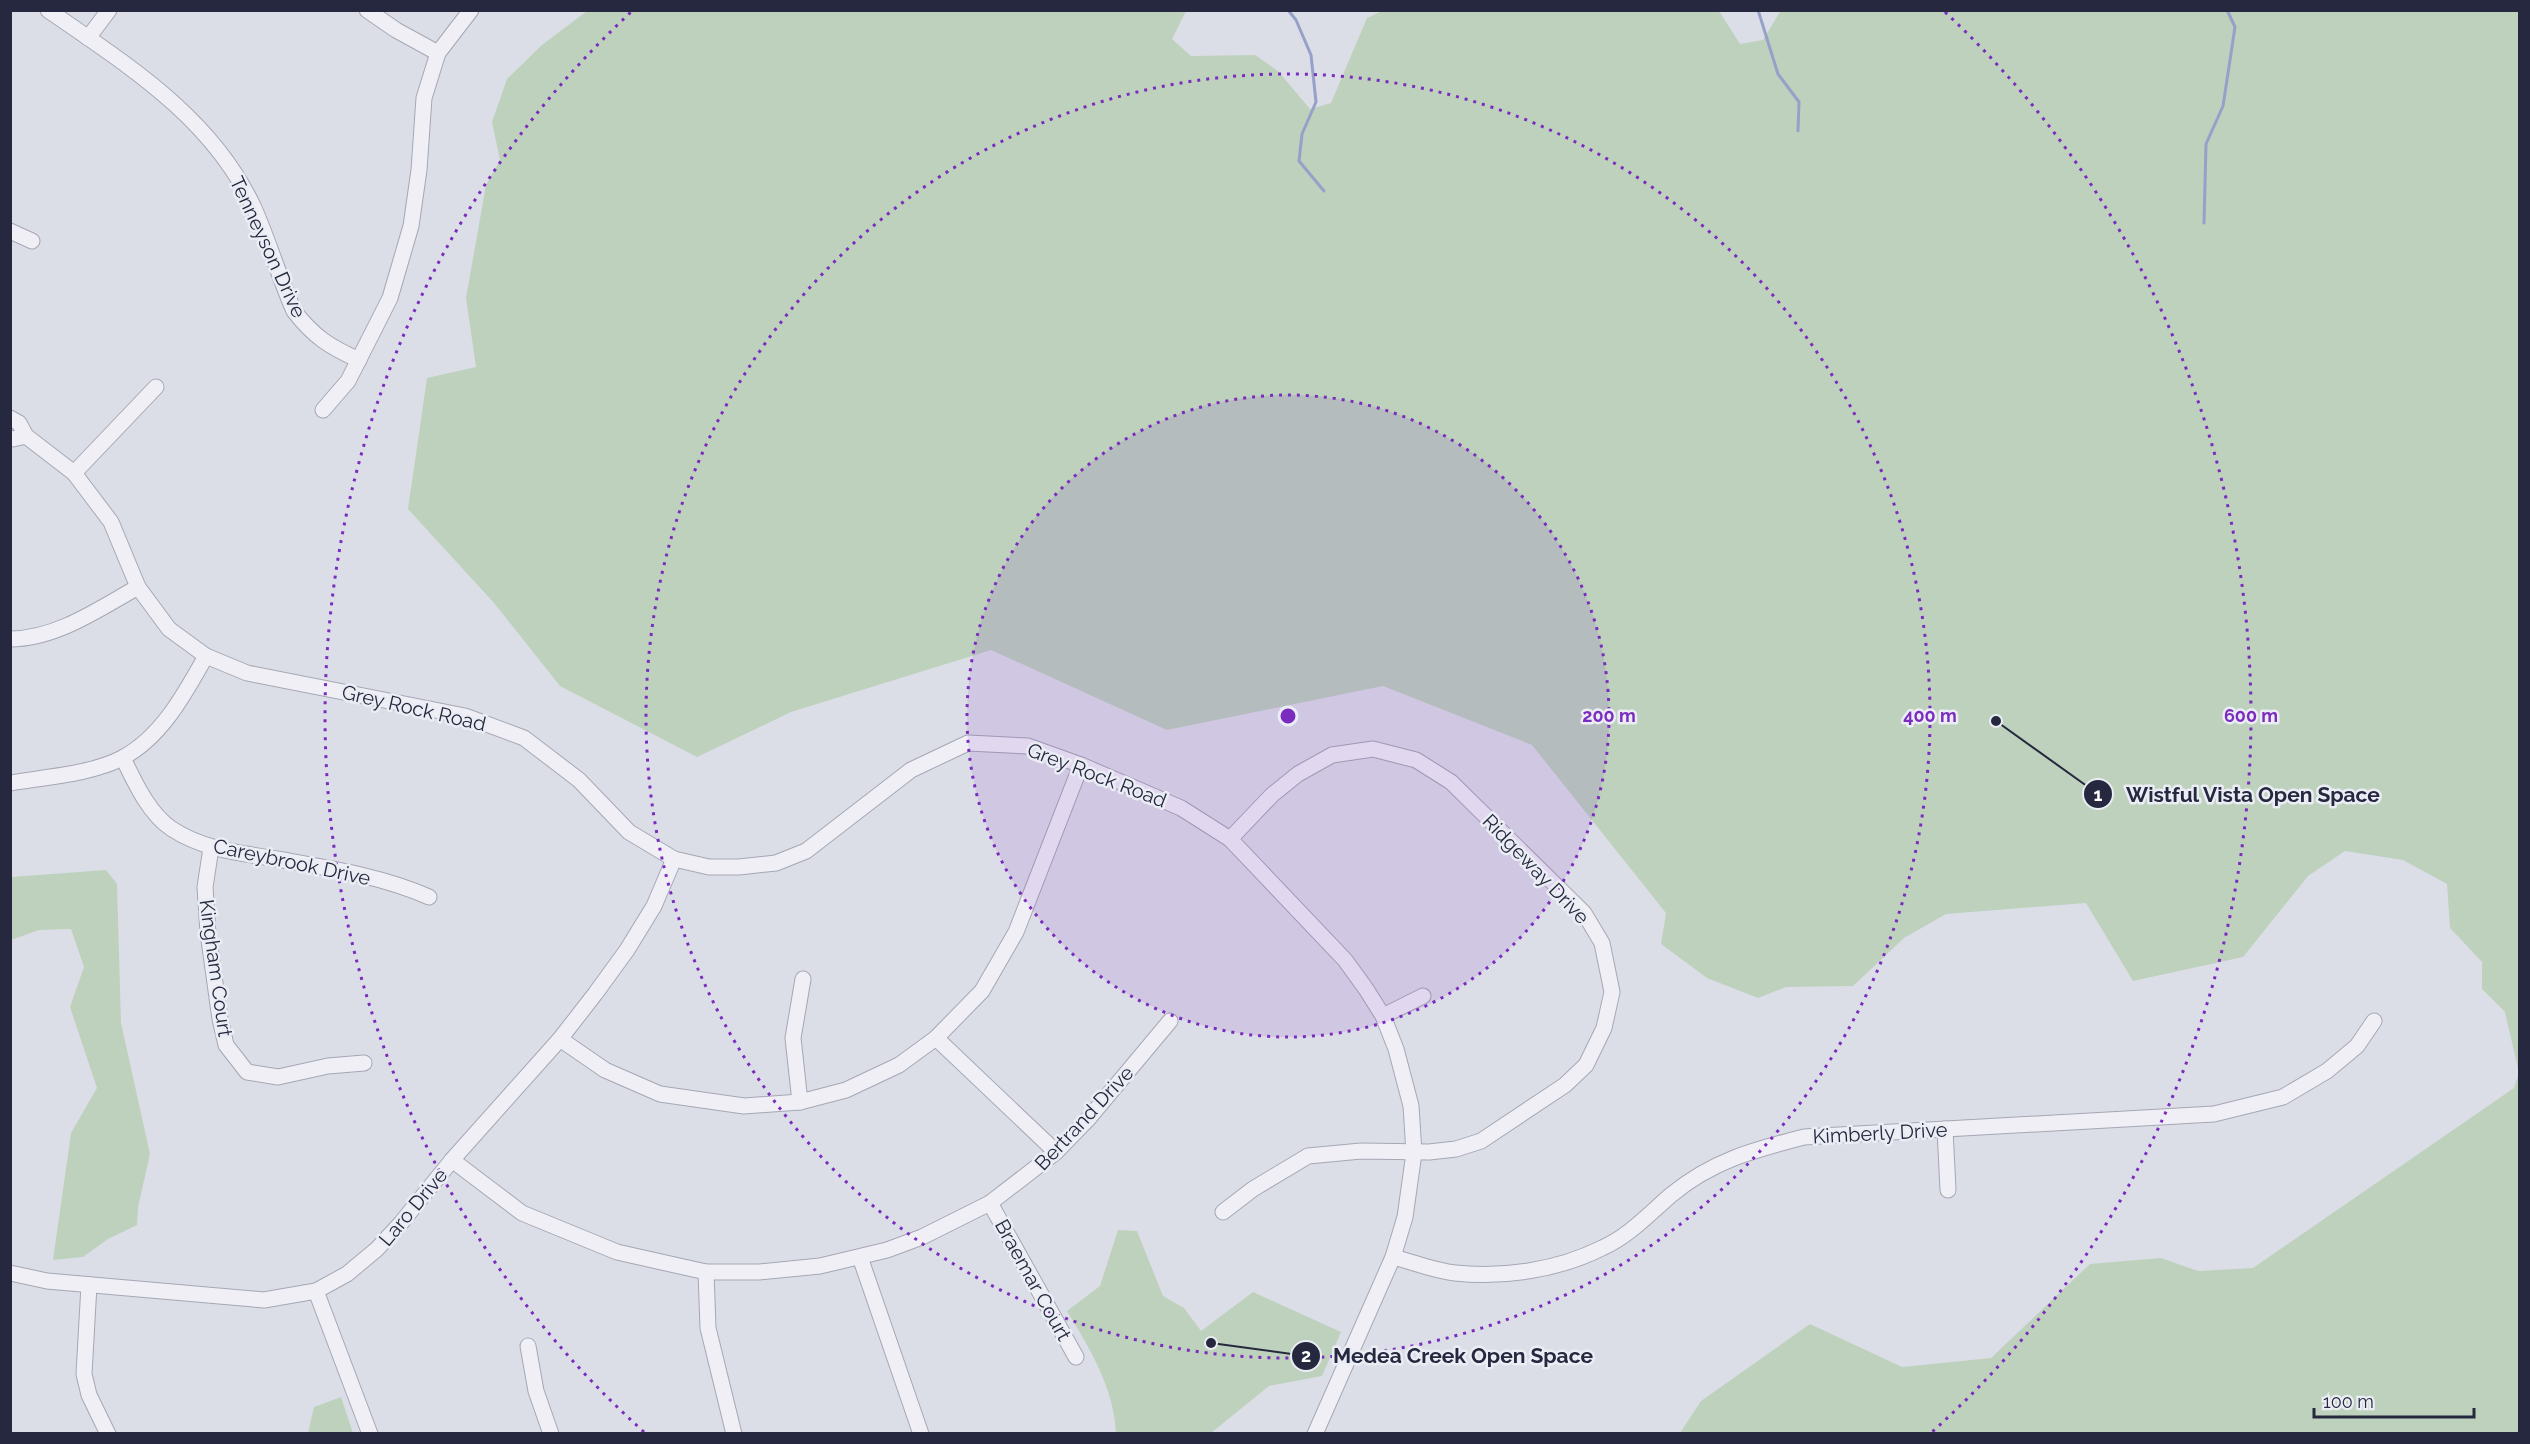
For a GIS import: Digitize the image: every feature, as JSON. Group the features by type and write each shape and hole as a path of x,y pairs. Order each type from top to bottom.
{"street":[{"name":"Tenneyson Drive","path":"48,10 166,94 204,132 232,170 253,208 294,311 304,325 329,346 359,360"},
{"path":"88,38 109,10"},
{"path":"367,10 396,30 438,53"},
{"path":"323,410 344,386 390,298 411,226 419,170 424,98 438,53 471,10"},
{"path":"10,231 32,241"},
{"path":"74,473 156,387"},
{"name":"Grey Rock Road","path":"10,418 19,423 18,437 74,473 111,522 138,587 169,629 206,656 247,673 465,716 524,738 579,780 628,832 674,859 709,867 776,863 806,851 911,770 968,743 1028,746 1081,765 1181,808 1230,839 1345,960 1383,1016 1405,1079 1411,1106 1414,1153 1405,1217 1393,1257 1315,1434"},
{"path":"10,639 29,639 77,621 138,587"},
{"path":"10,783 71,774 123,758 157,731 179,704 206,656"},
{"name":"Ridgeway Drive","path":"1222,1212 1285,1167 1308,1156 1361,1151 1414,1153 1456,1149 1481,1141 1555,1092 1586,1065 1605,1028 1612,992 1602,943 1584,913 1451,782 1416,760 1373,749 1332,755 1289,781 1230,839"},
{"name":"Careybrook Drive","path":"123,758 140,795 171,828 211,848 305,864 381,881 403,886 429,897"},
{"path":"560,1039 605,1070 660,1094 744,1106 800,1102 846,1090 899,1065 936,1038 982,991 1016,932 1081,765"},
{"name":"Kingham Court","path":"211,848 205,886 208,933 226,1045 248,1072 278,1077 328,1066 364,1063"},
{"name":"Laro Drive","path":"10,1273 46,1281 143,1287 264,1299 316,1291 347,1274 377,1249 452,1160 560,1039 627,950 654,906 674,859"},
{"path":"800,1102 793,1038 803,979"},
{"path":"1383,1016 1423,996"},
{"name":"Bertrand Drive","path":"452,1160 522,1213 617,1252 706,1272 759,1272 820,1266 860,1257 922,1237 990,1203 1056,1152 1089,1118 1170,1021"},
{"name":"Kimberly Drive","path":"1393,1257 1454,1273 1508,1273 1549,1268 1603,1248 1637,1226 1691,1180 1707,1170 1748,1151 1804,1137 2214,1114 2283,1096 2327,1071 2357,1046 2374,1021"},
{"path":"936,1038 1056,1152"},
{"path":"1945,1130 1948,1190"},
{"name":"Braemar Court","path":"990,1203 1076,1357"},
{"path":"860,1257 921,1434"},
{"path":"706,1272 708,1328 734,1434"},
{"path":"89,1285 84,1374 89,1395 108,1434"},
{"path":"316,1291 370,1434"},
{"path":"528,1346 536,1391 551,1434"}],"green space":[{"path":"1781,10 2519,11 2519,1073 2505,1012 2482,989 2482,962 2450,928 2447,884 2403,860 2345,851 2308,876 2243,957 2133,981 2086,903 1946,914 1904,938 1853,986 1786,987 1758,998 1707,978 1661,944 1666,913 1532,745 1383,686 1167,730 991,650 791,712 697,757 560,686 494,603 408,509 427,378 476,367 466,298 486,185 500,160 492,122 507,79 542,45 587,11 1186,11 1172,39 1191,56 1255,55 1278,71 1310,109 1331,103 1367,18 1382,11 1719,11 1740,44 1763,40"},
{"path":"106,870 117,884 121,1023 150,1154 138,1207 137,1225 108,1239 83,1257 53,1260 71,1133 97,1088 70,1007 84,967 71,929 39,930 11,940 11,877"},
{"path":"2519,1073 2519,1433 1680,1433 1701,1401 1810,1324 1902,1367 1991,1358 2090,1264 2161,1258 2198,1271 2253,1268 2514,1088"},
{"path":"1118,1230 1137,1231 1163,1296 1184,1308 1201,1331 1253,1292 1341,1332 1322,1376 1269,1386 1211,1433 1116,1433 1111,1400 1106,1385 1092,1354 1067,1311 1100,1286"},
{"path":"341,1397 353,1433 308,1433 314,1407"}],"waterway":[{"path":"1288,10 1296,20 1311,55 1316,102 1302,134 1299,161 1324,191"},
{"path":"1758,10 1778,74 1799,102 1798,131"},
{"path":"2204,223 2206,144 2223,106 2235,27 2227,10"}],"place":[{"name":"Wistful Vista Open Space","path":"1996,721"},
{"name":"Medea Creek Open Space","path":"1211,1343"}]}
